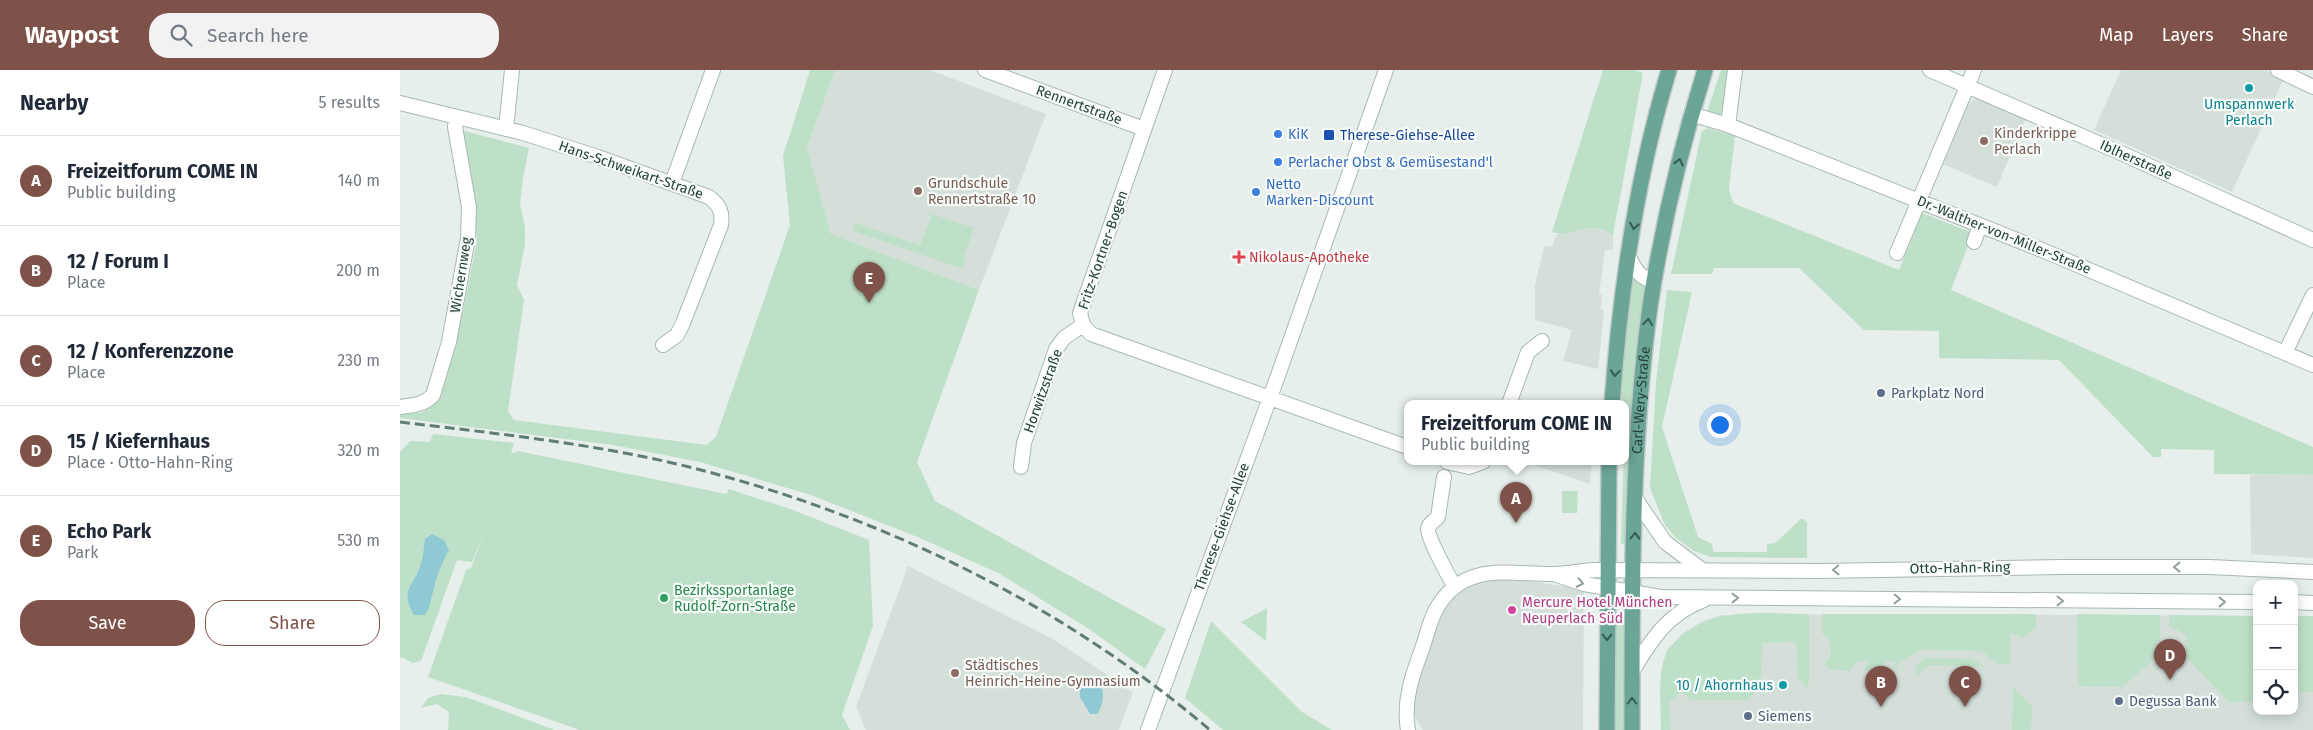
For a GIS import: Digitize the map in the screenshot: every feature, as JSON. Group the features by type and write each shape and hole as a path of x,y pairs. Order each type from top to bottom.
{"main road":[{"name":"Carl-Wery-Straße","path":"1612,400 1628,255 1650,141 1669,70"},
{"name":"Carl-Wery-Straße","path":"1632,730 1635,498 1641,390 1654,281 1671,196 1691,114 1705,70"},
{"path":"1606,730 1609,465"}],"street":[{"path":"506,129 512,70"},
{"path":"672,183 713,70"},
{"name":"Rennertstraße","path":"985,70 1144,129"},
{"name":"Fritz-Kortner-Bogen","path":"1165,70 1080,313 1083,325 1091,334 1404,447"},
{"name":"Therese-Giehse-Allee","path":"1148,730 1270,398 1386,70"},
{"path":"1728,125 1735,70"},
{"name":"Iblherstraße","path":"1930,70 1968,85 2313,240"},
{"path":"1897,253 1974,70"},
{"path":"2278,70 2313,87"},
{"name":"Hans-Schweikart-Straße","path":"400,103 506,129 575,150 672,183 709,197 719,204 722,218 702,280 677,335 663,345"},
{"name":"Dr.-Walther-von-Miller-Straße","path":"1691,114 1728,125 1980,225 2313,365"},
{"name":"Wichernweg","path":"400,407 418,404 434,395 449,342 468,238 469,207 455,127 456,117"},
{"path":"1974,242 1980,225"},
{"path":"1628,255 1637,272 1654,281"},
{"path":"2285,352 2313,295"},
{"name":"Horwitzstraße","path":"1021,467 1024,443 1056,349 1064,338 1083,325"},
{"path":"1510,400 1528,352 1542,341"},
{"path":"1460,465 1469,467 1475,465"},
{"path":"1444,477 1438,517 1430,522 1427,530 1428,536 1441,559 1442,567 1455,587"},
{"path":"1635,498 1665,542 1702,570"},
{"name":"Otto-Hahn-Ring","path":"1554,574 1570,571 1607,570 2200,567 2313,572"},
{"path":"1408,730 1406,703 1412,677 1437,606 1455,587 1486,573 1554,574 1570,581 1607,589 1662,597 2253,602"},
{"path":"1632,672 1650,642 1670,619 1690,605 1711,597"},
{"path":"2298,602 2313,603"}],"shaded area":[{"name":"Grundschule Rennertstraße 10","path":"835,70 930,70 1046,114 979,290 831,234 807,148"},
{"path":"2121,70 2265,70 2284,78 2232,192 2094,130"},
{"name":"Kinderkrippe Perlach","path":"1978,97 2026,118 1997,187 1943,164 1969,102"},
{"path":"1583,228 1604,228 1613,235 1613,250 1605,250 1599,294 1602,295 1601,309 1604,310 1598,369 1563,361 1572,330 1535,320 1535,285 1544,247 1552,246 1557,234"},
{"path":"1534,465 1592,465 1590,484"},
{"path":"2250,475 2313,475 2313,558 2251,554"},
{"name":"Städtisches Heinrich-Heine-Gymnasium","path":"908,566 1053,639 1133,692 1119,730 866,730 856,707"},
{"path":"1485,581 1528,581 1584,589 1583,730 1423,730 1414,715 1414,697 1436,629 1446,606 1457,593 1467,586"},
{"path":"1722,615 2253,616 2253,715 2298,715 2298,616 2313,616 2313,730 1661,730 1661,672 1666,652 1683,633 1703,621"}],"green space":[{"path":"810,70 835,70 807,148 831,234 979,290 917,462 935,501 1166,629 1145,669 1086,627 998,573 920,538 811,495 700,462 613,445 400,418 400,412 421,413 436,402 463,311 477,240 474,202 461,142 465,131 529,148 520,204 525,227 525,244 517,285 524,300 508,411 514,420 707,445 716,437 790,225 783,156"},
{"path":"1603,70 1634,70 1643,73 1613,235 1597,228 1567,233 1552,232"},
{"path":"1721,70 1730,70 1725,111 1719,116 1709,114 1708,109"},
{"path":"1708,128 1735,136 1729,189 1733,203 1899,270 1922,213 1973,233 1951,290 2313,447 2313,475 2214,474 2214,450 2161,449 2161,457 2153,457 2059,360 1939,358 1939,331 1864,330 1799,268 1714,268 1712,274 1671,274 1702,131"},
{"path":"932,214 974,228 963,260 966,261 963,269 853,231 856,223 920,245"},
{"path":"1632,275 1648,285 1629,544 1621,544 1623,465 1629,465 1629,400 1622,400 1619,395"},
{"path":"1667,290 1692,292 1662,427 1698,537 1712,544 1713,552 1767,552 1767,544 1775,543 1803,519 1807,523 1807,558 1710,557 1694,551 1676,538 1665,525 1650,488 1656,382"},
{"name":"Bezirkssportanlage Rudolf-Zorn-Straße","path":"433,434 514,443 511,454 518,451 726,494 729,489 793,510 869,540 873,626 842,715 850,730 580,730 428,677 466,570 471,568 483,535 472,562 457,560 421,661 413,663 401,657 400,660 400,452 410,441 430,442"},
{"path":"1562,491 1578,491 1577,513 1562,513"},
{"path":"1267,608 1266,641 1241,622"},
{"path":"1738,614 1809,614 1809,681 1807,689 1798,678 1796,642 1762,643 1761,687 1748,700 1691,700 1680,692 1669,703 1671,730 1661,730 1660,692 1663,663 1668,649 1689,630 1704,622"},
{"path":"1822,614 2036,614 2036,627 2023,638 2010,632 2010,664 1998,664 1981,651 1919,650 1891,670 1896,661 1886,661 1879,671 1863,670 1868,662 1857,661 1849,671 1829,669 1824,663 1831,656 1830,640 1822,633"},
{"path":"2077,614 2160,615 2160,641 2157,642 2157,656 2123,687 2078,686"},
{"path":"2169,615 2253,616 2253,702 2229,702 2187,658 2186,635 2169,626"},
{"path":"2298,616 2313,616 2313,692 2298,692"},
{"path":"1211,621 1302,712 1332,730 1223,730 1185,698"},
{"path":"1610,622 1629,622 1628,730 1610,730"},
{"path":"1925,658 1973,659 1984,667 1929,665 1916,676 1916,667"},
{"path":"2013,687 2032,706 2031,730 2012,730"},
{"path":"441,694 466,697 555,730 448,730 449,712 437,704 421,708 428,698"}],"water":[{"path":"432,534 444,540 449,550 434,586 427,612 425,615 414,615 408,600 409,590 420,567 425,539"},
{"path":"1093,676 1100,683 1103,694 1102,705 1097,714 1090,714 1080,697 1081,683 1086,677"}],"railway":[{"path":"400,422 587,446 660,460 767,489 835,512 903,540 968,571 1032,605 1094,643 1153,685 1210,730"}],"place":[{"name":"Umspannwerk Perlach","path":"2249,88"},
{"name":"KiK","path":"1278,134"},
{"name":"Therese-Giehse-Allee","path":"1329,135"},
{"name":"Kinderkrippe Perlach","path":"1984,141"},
{"name":"Perlacher Obst & Gemüsestand'l","path":"1278,162"},
{"name":"Grundschule Rennertstraße 10","path":"918,191"},
{"name":"Netto Marken-Discount","path":"1256,192"},
{"name":"Nikolaus-Apotheke","path":"1239,257"},
{"name":"Echo Park","path":"869,303"},
{"name":"Parkplatz Nord","path":"1881,393"},
{"name":"Freizeitforum COME IN","path":"1516,523"},
{"name":"Bezirkssportanlage Rudolf-Zorn-Straße","path":"664,598"},
{"name":"Mercure Hotel München Neuperlach Süd","path":"1512,610"},
{"name":"Städtisches Heinrich-Heine-Gymnasium","path":"955,673"},
{"name":"15 / Kiefernhaus","path":"2170,680"},
{"name":"10 / Ahornhaus","path":"1783,685"},
{"name":"Degussa Bank","path":"2119,701"},
{"name":"12 / Forum I","path":"1881,707"},
{"name":"12 / Konferenzzone","path":"1965,707"},
{"name":"Siemens","path":"1748,716"}]}
